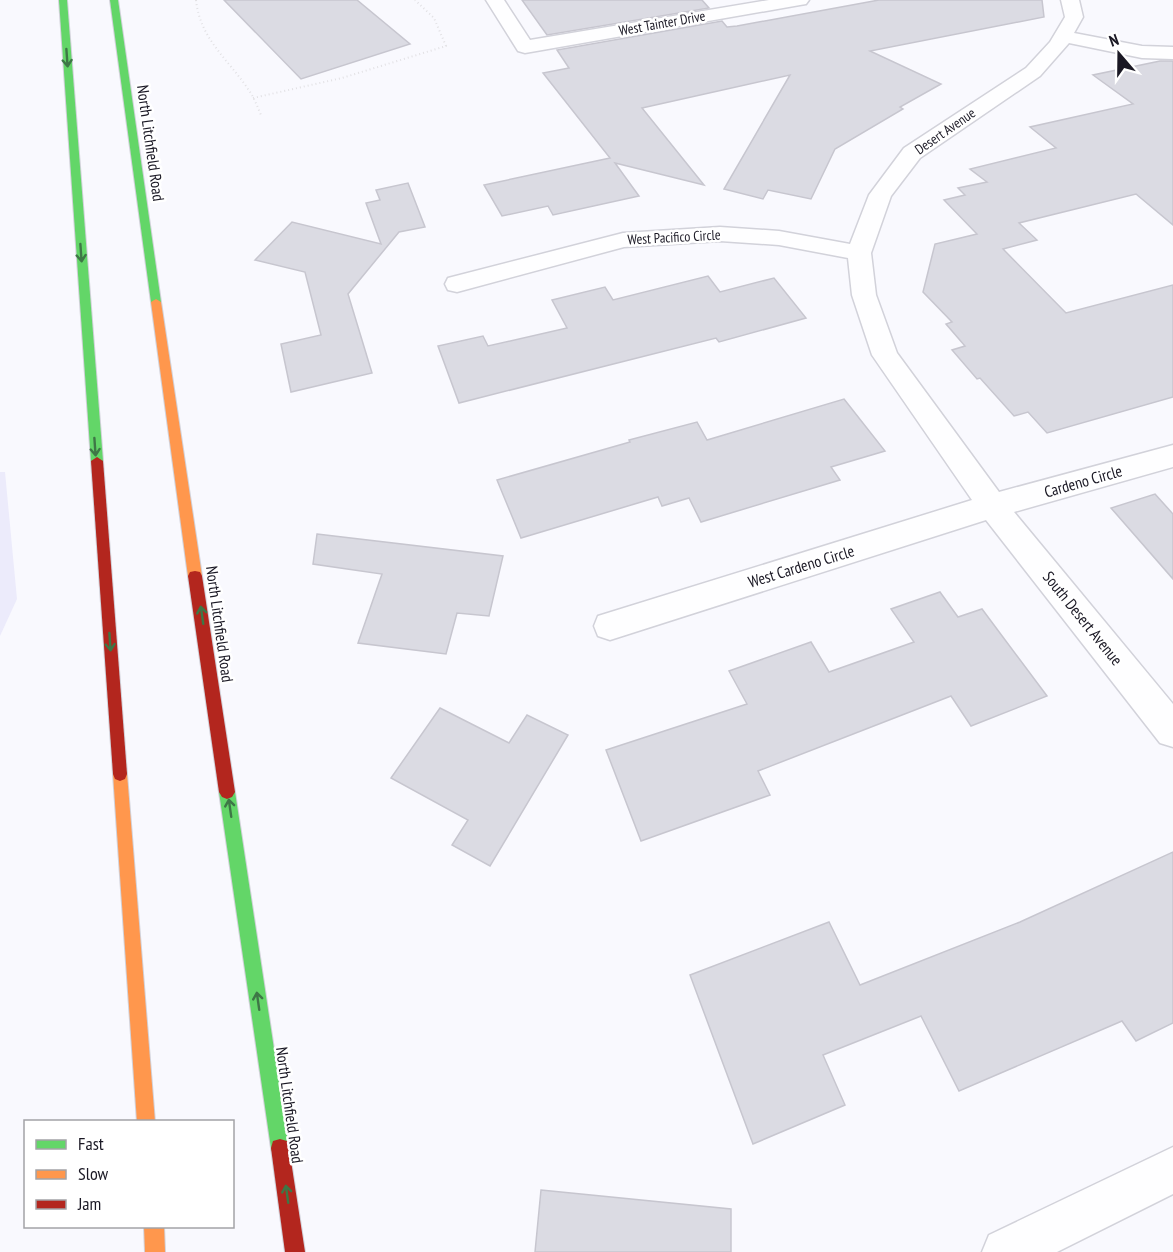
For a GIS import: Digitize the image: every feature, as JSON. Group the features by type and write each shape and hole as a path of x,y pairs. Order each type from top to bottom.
{"main road":[{"path":"63,0 146,1120"},
{"name":"North Litchfield Road","path":"114,0 172,415 295,1252"},
{"path":"154,1228 155,1252"}],"street":[{"name":"West Tainter Drive","path":"495,0 525,47 800,0"},
{"path":"1076,18 1142,52 1173,52"},
{"name":"Desert Avenue","path":"992,506 885,355 864,295 859,253 880,195 912,153 1033,72 1076,18"},
{"path":"1148,34 1168,45 1173,52"},
{"name":"West Pacifico Circle","path":"457,284 622,240 720,234 779,238 859,253"},
{"name":"Cardeno Circle","path":"992,506 1173,456"},
{"name":"West Cardeno Circle","path":"610,626 992,506"},
{"name":"South Desert Avenue","path":"992,506 1173,731"},
{"path":"1006,1252 1173,1170"}],"path":[{"path":"196,0 196,13 206,37 249,89 261,115"},
{"path":"253,98 342,78 446,46 434,18 416,0"}],"shaded area":[{"path":"0,472 5,472 17,599 0,636"}],"building":[{"path":"224,0 357,0 410,44 301,79"},
{"path":"522,0 702,0 709,8 547,35"},
{"path":"879,0 1042,0 1044,17 870,51 941,84 900,107 903,109 835,149 811,199 768,190 763,199 724,189 790,75 642,108 704,185 615,163 639,196 553,215 548,206 502,216 484,185 610,158 543,73 569,68 557,50 722,21 727,27 737,26"},
{"path":"1160,61 1173,61 1173,225 1136,194 1019,223 1037,240 1003,249 1066,313 1173,285 1173,397 1047,433 1028,412 1014,416 980,378 977,379 952,350 965,346 946,324 952,322 923,292 935,244 977,234 944,200 965,195 958,188 987,182 970,169 1056,148 1030,127 1133,104 1093,75"},
{"path":"408,183 425,227 399,232 348,294 372,373 291,392 281,344 321,335 305,272 255,260 292,222 381,244 366,203 380,200 376,190"},
{"path":"708,276 720,292 774,278 806,318 719,342 716,338 459,403 438,346 483,336 488,346 567,328 552,300 605,287 613,300"},
{"path":"844,399 885,451 831,467 840,480 701,522 689,498 662,506 658,497 521,538 497,480 697,422 707,440"},
{"path":"1155,494 1173,514 1173,579 1111,508"},
{"path":"317,534 503,556 489,616 457,613 446,654 358,643 382,574 313,564"},
{"path":"940,592 958,617 982,609 1047,696 971,726 951,696 758,771 770,795 641,841 606,750 747,704 729,671 811,642 829,672 914,642 891,609"},
{"path":"440,708 509,743 527,715 568,735 490,866 452,845 468,820 391,778"},
{"path":"1173,852 1173,1023 1136,1041 1122,1021 959,1091 921,1016 823,1055 845,1105 753,1144 690,975 829,922 860,985 1020,922"},
{"path":"541,1190 731,1209 731,1252 535,1252"}],"traffic: fast":[{"path":"63,0 97,461"},
{"path":"114,0 156,302"},
{"path":"227,792 280,1148"}],"traffic: slow":[{"path":"156,302 195,576"},
{"path":"120,774 146,1120"},
{"path":"154,1228 155,1252"}],"traffic: jam":[{"path":"97,461 120,774"},
{"path":"195,576 227,792"},
{"path":"280,1148 295,1252"}]}
